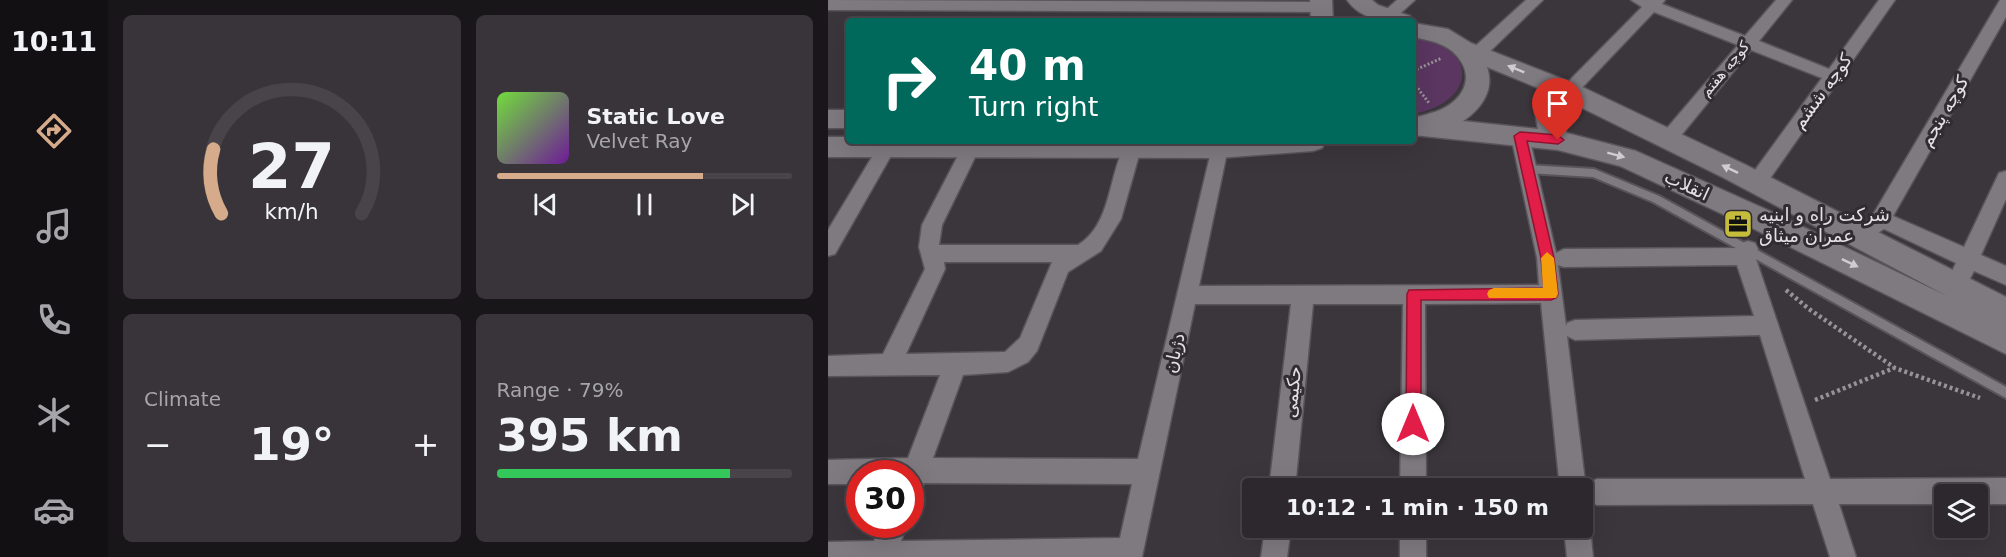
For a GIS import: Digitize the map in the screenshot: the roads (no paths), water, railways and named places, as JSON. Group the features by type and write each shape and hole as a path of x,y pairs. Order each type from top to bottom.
{"main road":[{"path":"1358,0 1370,10 1395,18"},
{"path":"1416,27 1458,48 1475,60 1479,73 1479,85 1473,98 1463,108 1448,117 1416,126"},
{"path":"1416,31 1458,48"},
{"name":"انقلاب","path":"1458,48 1569,90 1756,182 1873,228 1956,286 2006,312"},
{"path":"1558,140 1549,129 1546,117 1549,106 1557,97 1569,90"},
{"path":"828,119 846,119"},
{"name":"انقلاب","path":"1416,126 1558,140 1627,158 1762,220 2006,340"},
{"path":"828,147 1219,148 1273,144"}],"street":[{"path":"1395,18 1407,0"},
{"path":"1458,48 1535,0"},
{"name":"کوچه هفتم","path":"1668,139 1784,0"},
{"name":"کوچه ششم","path":"1756,182 1887,0"},
{"path":"1569,90 1649,2 1832,76"},
{"name":"کوچه پنجم","path":"1873,228 2006,3"},
{"path":"828,5 1321,9"},
{"path":"1520,136 1547,258 1551,294 1583,478"},
{"path":"828,248 887,147"},
{"path":"890,364 935,269 931,254 932,225 970,147"},
{"path":"828,366 955,365 1008,362 1020,355 1029,344 1060,266 1094,245 1111,219 1132,148"},
{"name":"دژبان","path":"1130,554 1219,148"},
{"path":"1956,286 2006,178"},
{"path":"1873,228 1967,259 2006,276"},
{"path":"931,254 1082,253"},
{"path":"1564,258 1747,253 1843,557"},
{"path":"1413,478 1414,294"},
{"path":"1187,295 1551,294"},
{"name":"حکیمی","path":"1283,478 1303,295"},
{"path":"1575,330 1768,325"},
{"path":"921,460 955,365"},
{"path":"828,472 846,473"},
{"path":"924,478 1147,472"},
{"path":"1593,490 2006,490"},
{"path":"882,555 889,538"},
{"path":"1274,557 1277,538"},
{"path":"1413,538 1413,557"},
{"path":"1578,538 1580,557"},
{"path":"828,555 1130,554"}],"lane":[{"path":"1528,169 1594,173 1656,199 1747,253 2006,393"}],"place":[{"name":"شرکت راه و ابنیه عمران میثاق","path":"1738,224"}]}
